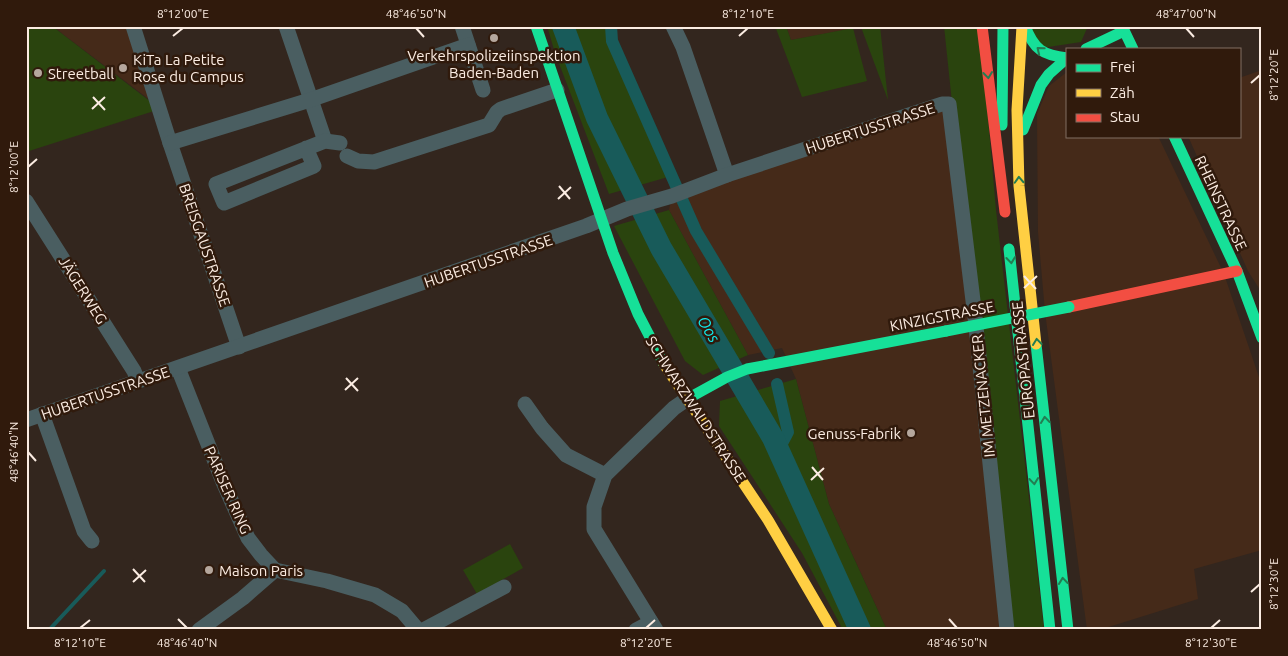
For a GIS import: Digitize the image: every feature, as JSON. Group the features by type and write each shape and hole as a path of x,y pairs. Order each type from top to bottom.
{"main road":[{"name":"SCHWARZWALDSTRASSE","path":"536,26 624,284 638,314 662,360 790,556 832,630"},
{"path":"982,26 1006,217 1001,104 1003,26"},
{"path":"1024,26 1032,42 1043,54 1066,58"},
{"name":"EUROPASTRASSE","path":"1024,26 1018,77 1017,144 1019,186 1068,630"},
{"path":"1088,48 1123,28 1133,48"},
{"path":"1017,144 1041,85 1049,74 1066,59"},
{"name":"RHEINSTRASSE","path":"1175,138 1237,271 1262,338"},
{"name":"EUROPASTRASSE","path":"1009,241 1050,630"},
{"name":"KINZIGSTRASSE","path":"687,399 708,386 747,369 1069,307 1237,271"}],"street":[{"name":"BREISGAUSTRASSE","path":"134,26 170,143 239,347"},
{"path":"462,26 483,90"},
{"path":"673,26 683,47 727,175"},
{"path":"289,27 310,100 337,147 358,161 374,162 489,126 497,112 502,109 557,90"},
{"path":"170,143 310,100 468,45"},
{"name":"HUBERTUSSTRASSE","path":"26,420 602,220 652,200 672,196 727,175 942,104 950,104"},
{"name":"IM METZENACKER","path":"950,104 975,317 1007,630"},
{"name":"BREISGAUSTRASSE","path":"306,148 314,166 224,203 216,184 306,148 337,147"},
{"name":"JÄGERWEG","path":"26,201 134,371 138,381"},
{"name":"PARISER RING","path":"178,368 223,482 248,538 275,570"},
{"path":"636,630 653,626 594,529 594,507 604,475 674,408 687,399"},
{"path":"526,404 542,428 566,455 604,475"},
{"path":"42,414 84,531 92,541"},
{"path":"199,630 243,598 275,570 327,581 375,595 402,611 418,630"},
{"path":"423,630 504,587"}],"shaded area":[{"name":"KiTa La Petite Rose du Campus","path":"53,26 126,26 150,100 64,35"},
{"path":"786,26 861,26 861,27 791,40"},
{"path":"1262,70 1262,293 1248,271 1189,138 1240,138 1240,78"},
{"path":"1066,73 1066,138 1159,138 1224,274 1262,386 1262,550 1194,569 1198,599 1099,630 1087,630 1045,312 1038,232 1037,114 1049,86"},
{"path":"940,110 950,115 1006,630 887,630 829,504 796,379 782,348 748,355 669,210 672,196"}],"green space":[{"path":"26,26 52,26 151,102 154,111 26,152"},
{"path":"547,26 607,26 609,42 668,177 609,194 555,53"},
{"path":"775,26 786,26 791,40 853,28 867,81 802,97"},
{"path":"880,26 888,100 861,27"},
{"path":"944,26 980,26 996,210 1044,630 1007,630"},
{"path":"1030,26 1088,26 1081,42 1042,48"},
{"path":"669,210 748,355 703,375 685,361 614,226"},
{"path":"796,379 829,504 887,630 843,630 802,553 719,426 720,401"},
{"path":"510,544 523,568 477,594 463,570"}],"waterway":[{"name":"Oos","path":"563,26 597,118 661,248 773,438 860,630"},
{"path":"611,26 612,41 696,231 769,353"},
{"path":"777,384 788,432 778,451"},
{"path":"49,630 104,571"}],"traffic: fast":[{"path":"536,26 613,253 638,314 664,364"},
{"path":"1002,125 1003,26"},
{"path":"1025,26 1032,41 1040,50 1066,58"},
{"path":"1122,26 1133,48"},
{"path":"1088,48 1124,31"},
{"path":"1023,130 1041,85 1049,74 1066,59"},
{"path":"1175,138 1237,271 1262,338"},
{"path":"1009,249 1050,630"},
{"path":"946,331 1069,307"},
{"path":"687,399 727,377 747,369 946,331"},
{"path":"1036,344 1068,630"}],"traffic: slow":[{"path":"1022,26 1017,110 1019,186 1036,344"},
{"path":"664,364 768,520 832,630"}],"traffic: jam":[{"path":"982,26 1005,212"},
{"path":"1069,307 1237,271"}],"place":[{"name":"Verkehrspolizeiinspektion Baden-Baden","path":"494,38"},
{"name":"KiTa La Petite Rose du Campus","path":"123,68"},
{"name":"Streetball","path":"38,73"},
{"name":"Genuss-Fabrik","path":"911,433"},
{"name":"Maison Paris","path":"209,570"}]}
